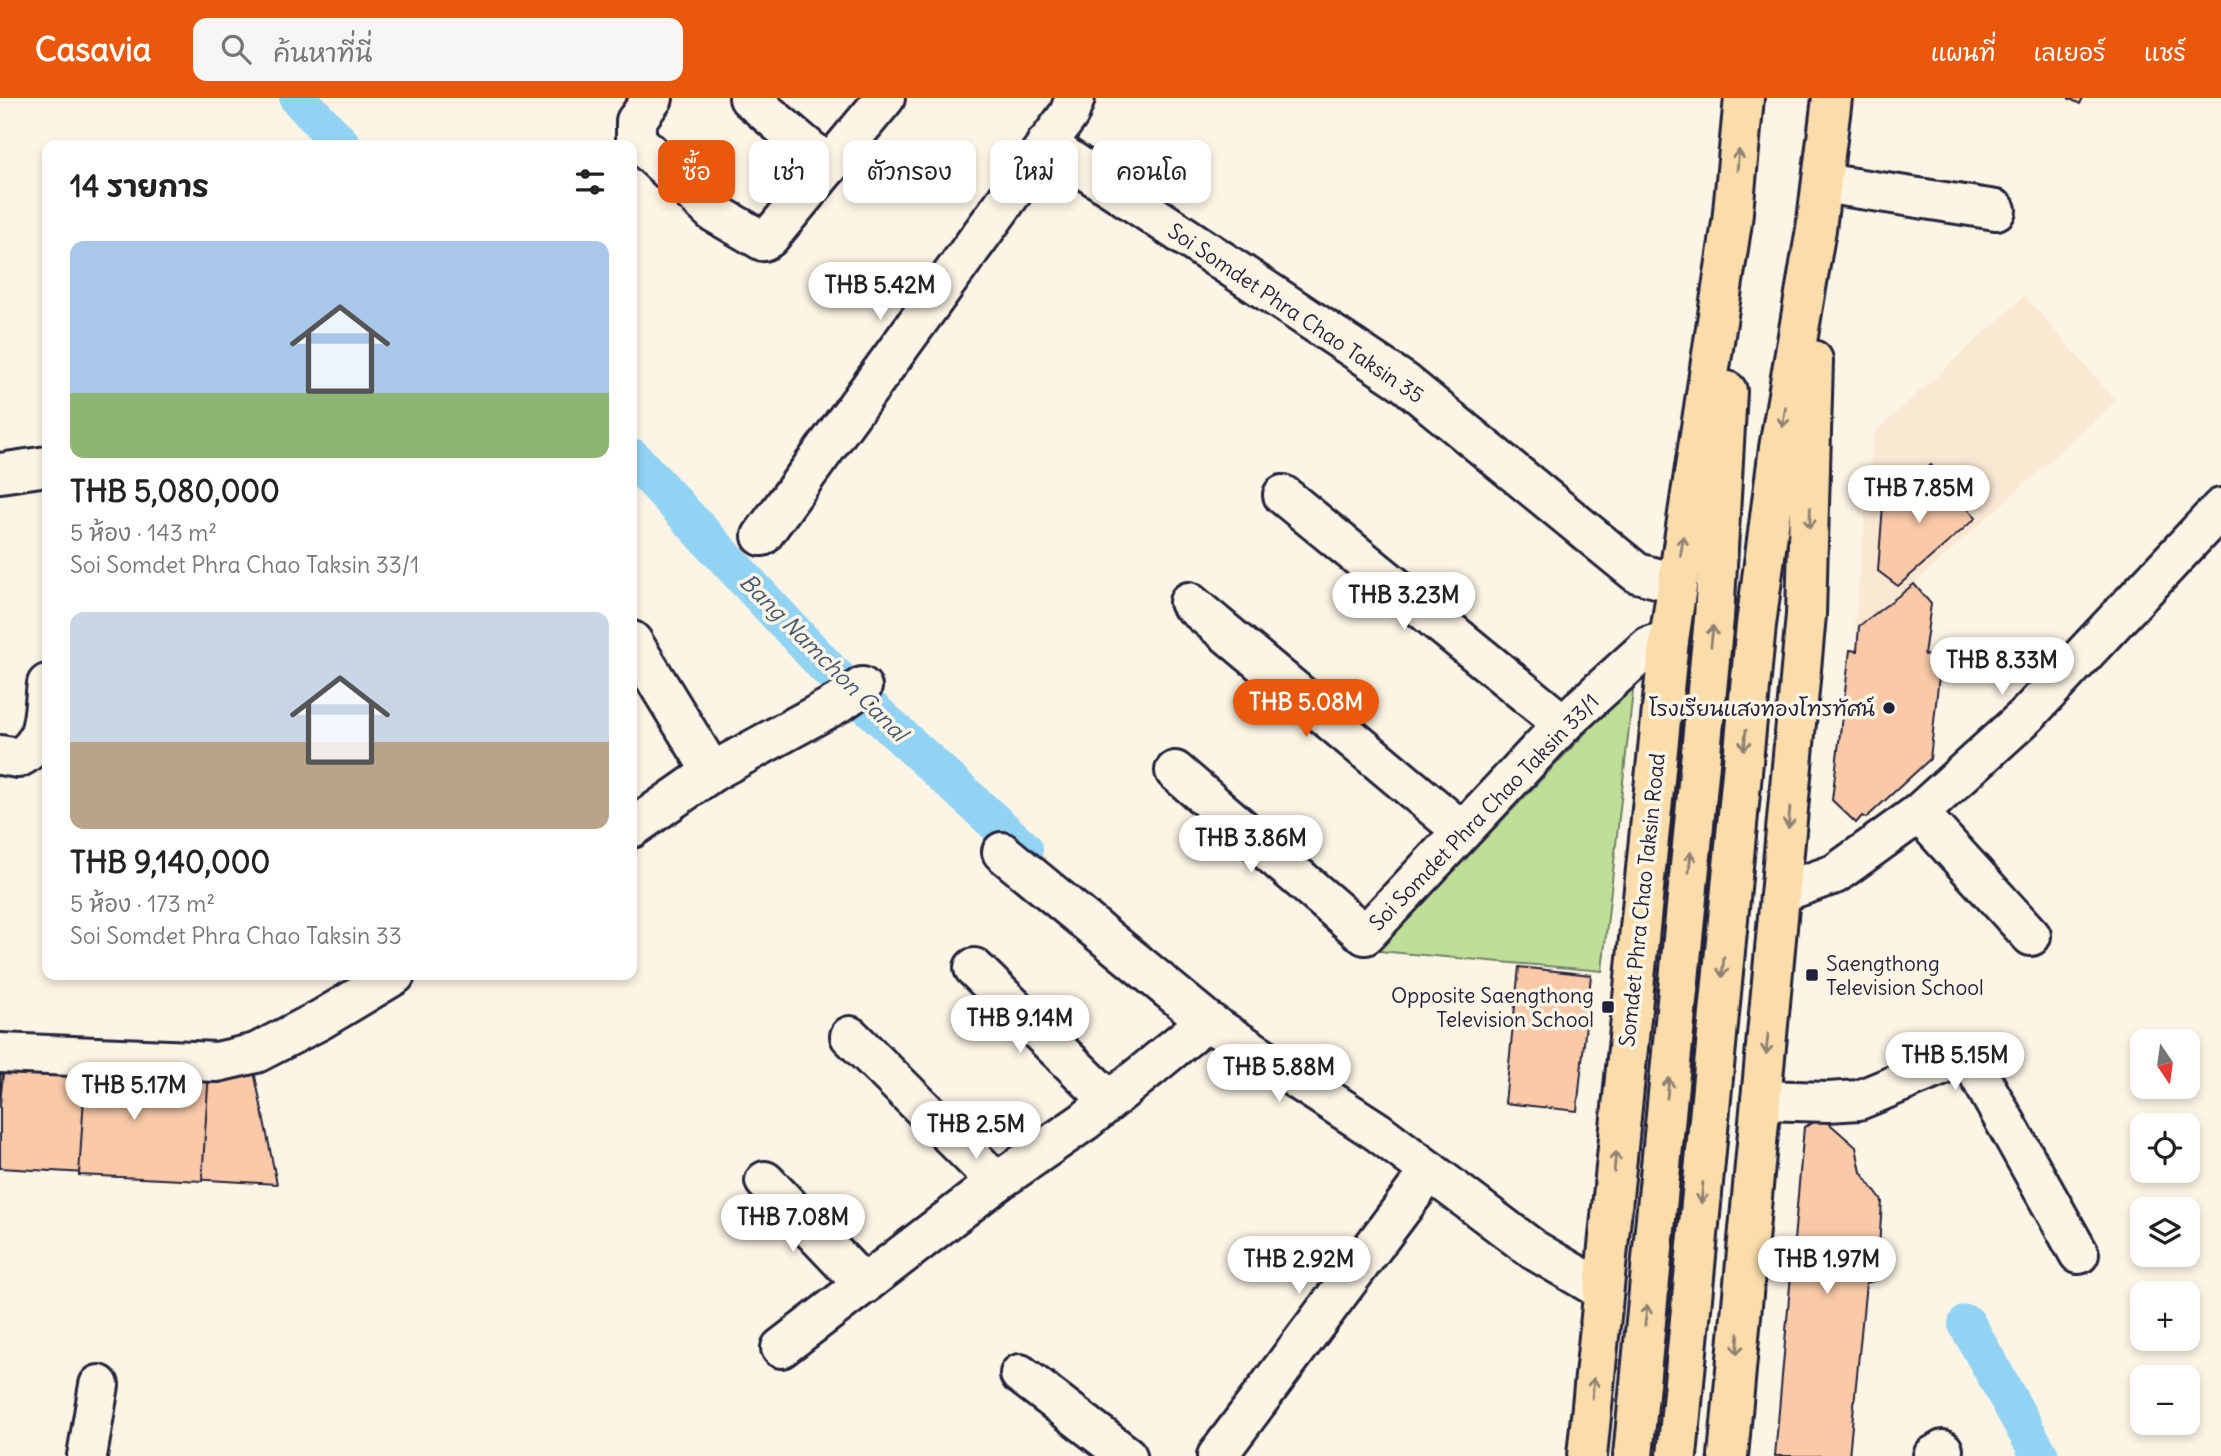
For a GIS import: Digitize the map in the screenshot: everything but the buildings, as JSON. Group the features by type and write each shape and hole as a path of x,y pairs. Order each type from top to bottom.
{"main road":[{"name":"Somdet Phra Chao Taksin Road","path":"1587,1456 1669,640 1732,222 1744,98"},
{"path":"1676,1456 1756,625 1779,448 1816,229 1832,98"},
{"name":"Somdet Phra Chao Taksin Road","path":"1633,1456 1714,618 1726,440 1732,222"},
{"path":"1728,1456 1783,892 1806,615 1816,229"}],"street":[{"path":"653,98 636,121 636,139 713,212 763,241 769,238 798,203"},
{"path":"749,98 798,140"},
{"path":"829,166 885,98"},
{"path":"1049,140 1069,114 1075,98"},
{"name":"Soi Somdet Phra Chao Taksin 35","path":"1078,165 1404,382 1637,573 1676,583"},
{"path":"1822,183 1996,210"},
{"path":"762,536 1003,203"},
{"path":"0,473 42,467"},
{"path":"1283,495 1563,724"},
{"path":"1783,892 1835,874 1919,813 2026,715 2221,509"},
{"path":"1189,602 1461,830"},
{"name":"Soi Somdet Phra Chao Taksin 33/1","path":"1175,771 1366,935 1461,830 1563,724 1649,646 1669,640"},
{"path":"637,649 712,772"},
{"path":"637,824 712,772 852,694"},
{"path":"0,755 19,758 36,747 42,727"},
{"path":"1919,813 2031,936"},
{"path":"1002,852 1207,1021 1378,1132 1534,1250 1602,1290"},
{"path":"974,968 1108,1100"},
{"path":"0,1053 217,1062 256,1053 386,980"},
{"path":"781,1348 997,1182 1085,1121 1207,1021"},
{"path":"850,1037 997,1182"},
{"path":"1761,1100 1859,1100 1968,1055 2078,1254"},
{"path":"1217,1456 1430,1171"},
{"path":"765,1181 864,1285"},
{"path":"1020,1374 1127,1456"},
{"path":"88,1456 99,1385"}],"shaded area":[{"path":"2025,296 2116,401 1914,584 1859,626 1854,626 1874,433"}],"green space":[{"path":"1634,682 1602,971 1378,951"}],"waterway":[{"name":"Bang Namchon Canal","path":"298,98 337,140"},
{"name":"Bang Namchon Canal","path":"637,462 830,671 1024,849"},
{"name":"Bang Namchon Canal","path":"1967,1324 2040,1456"}],"place":[{"name":"โรงเรียนแสงทองโทรทัศน์","path":"1889,708"},
{"name":"Saengthong Television School","path":"1812,975"},
{"name":"Opposite Saengthong Television School","path":"1608,1007"}]}
